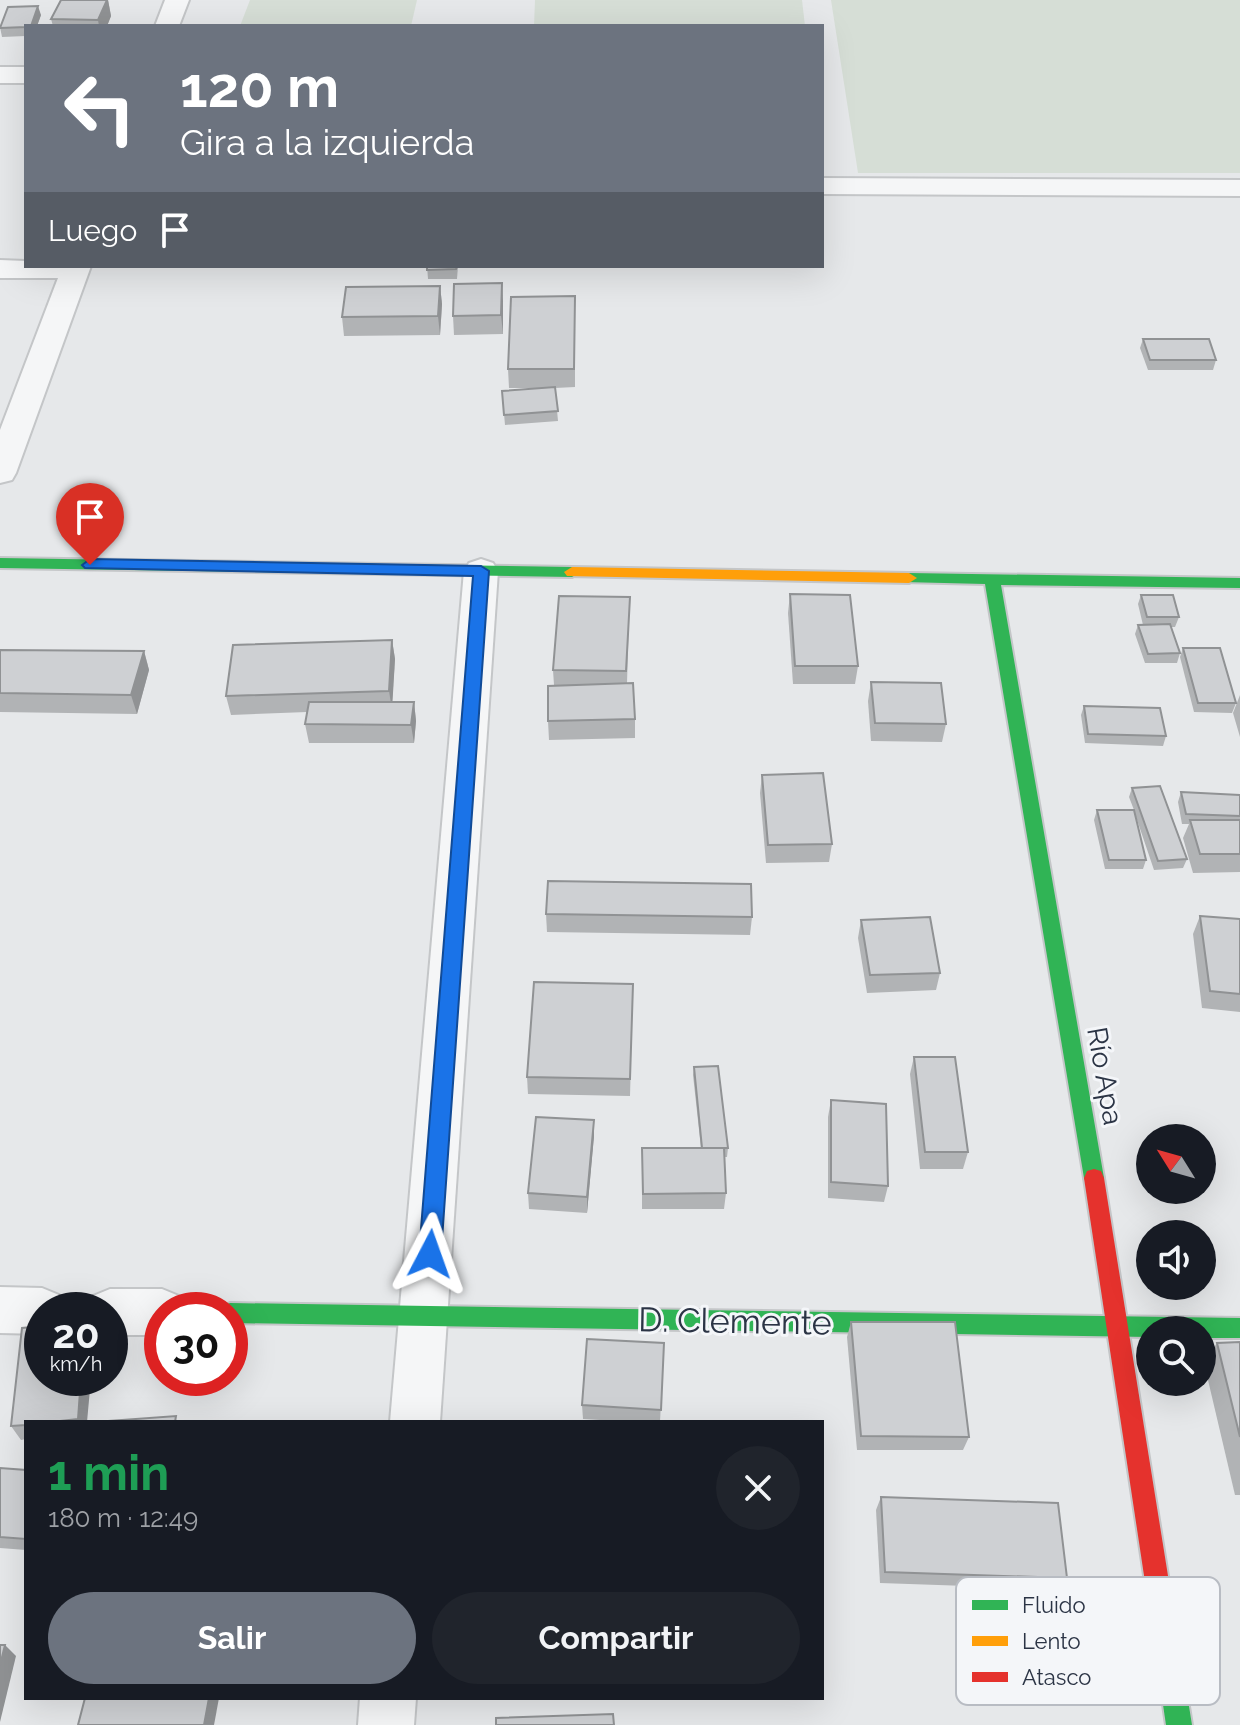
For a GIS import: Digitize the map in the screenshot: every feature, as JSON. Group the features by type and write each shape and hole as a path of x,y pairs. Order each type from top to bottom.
{"street":[{"path":"168,24 177,0"},
{"path":"0,75 24,75"},
{"path":"824,186 1240,188"},
{"path":"0,269 76,268 0,473"},
{"path":"0,563 1240,583"},
{"path":"415,1420 426,1316 481,571"},
{"name":"Río Apa","path":"992,579 1119,1327 1157,1577"},
{"path":"0,1310 24,1311"},
{"name":"D. Clemente","path":"248,1313 1240,1328"},
{"path":"386,1725 388,1700"},
{"name":"Río Apa","path":"1176,1705 1179,1725"}],"shaded area":[{"path":"250,0 417,0 411,24 241,24"},
{"path":"535,0 802,0 805,24 534,24"},
{"path":"831,0 1240,0 1240,173 858,173"}],"building":[{"path":"61,0 107,0 98,20 51,19"},
{"path":"38,6 32,24 0,28 8,7"},
{"path":"427,268 456,268 456,269"},
{"path":"502,283 501,315 453,316 454,284"},
{"path":"440,286 438,316 342,317 346,287"},
{"path":"575,296 574,369 508,369 511,297"},
{"path":"1143,339 1209,339 1216,360 1150,360"},
{"path":"555,387 558,411 504,415 502,391"},
{"path":"790,594 850,595 858,666 795,666"},
{"path":"1141,595 1173,595 1179,617 1147,617"},
{"path":"559,596 630,597 626,671 553,670"},
{"path":"1170,624 1180,653 1148,654 1138,625"},
{"path":"392,640 389,691 226,696 233,645"},
{"path":"1183,648 1220,648 1236,703 1198,703"},
{"path":"0,650 144,651 131,695 0,693"},
{"path":"871,682 941,683 946,724 875,723"},
{"path":"633,683 635,719 548,721 548,686"},
{"path":"309,702 414,702 411,725 305,724"},
{"path":"1084,706 1160,708 1166,736 1088,734"},
{"path":"823,773 832,844 768,845 762,775"},
{"path":"1160,786 1187,859 1158,861 1132,788"},
{"path":"1181,792 1240,795 1240,816 1186,814"},
{"path":"1097,810 1134,810 1146,860 1109,860"},
{"path":"1190,820 1240,820 1240,854 1200,854"},
{"path":"548,881 751,884 752,917 546,914"},
{"path":"1200,916 1240,919 1240,994 1210,991"},
{"path":"930,917 940,973 870,975 861,920"},
{"path":"534,982 633,984 630,1079 527,1077"},
{"path":"914,1057 955,1057 968,1152 925,1152"},
{"path":"718,1066 728,1148 702,1148 694,1067"},
{"path":"831,1100 886,1104 888,1186 831,1182"},
{"path":"536,1117 594,1120 587,1197 528,1193"},
{"path":"642,1148 724,1148 726,1193 643,1194"},
{"path":"851,1322 955,1322 969,1437 861,1436"},
{"path":"24,1328 24,1396 80,1396 78,1419 24,1420 24,1425 11,1426"},
{"path":"587,1339 664,1343 661,1410 582,1405"},
{"path":"1240,1342 1240,1437 1217,1343"},
{"path":"176,1416 175,1420 122,1420"},
{"path":"0,1468 24,1470 24,1539 0,1537"},
{"path":"881,1497 1058,1503 1067,1577 885,1572"},
{"path":"0,1645 5,1645 0,1665"},
{"path":"84,1700 209,1700 204,1725 78,1725"},
{"path":"613,1714 614,1725 496,1725 496,1718"}],"traffic: fast":[{"path":"0,563 572,572"},
{"path":"909,578 1240,583"},
{"path":"992,579 1094,1178"},
{"path":"248,1313 1240,1328"},
{"path":"1176,1705 1179,1725"}],"traffic: slow":[{"path":"572,572 909,578"}],"traffic: jam":[{"path":"1094,1178 1156,1577"}],"route":[{"path":"90,565 481,571 430,1254"}]}
